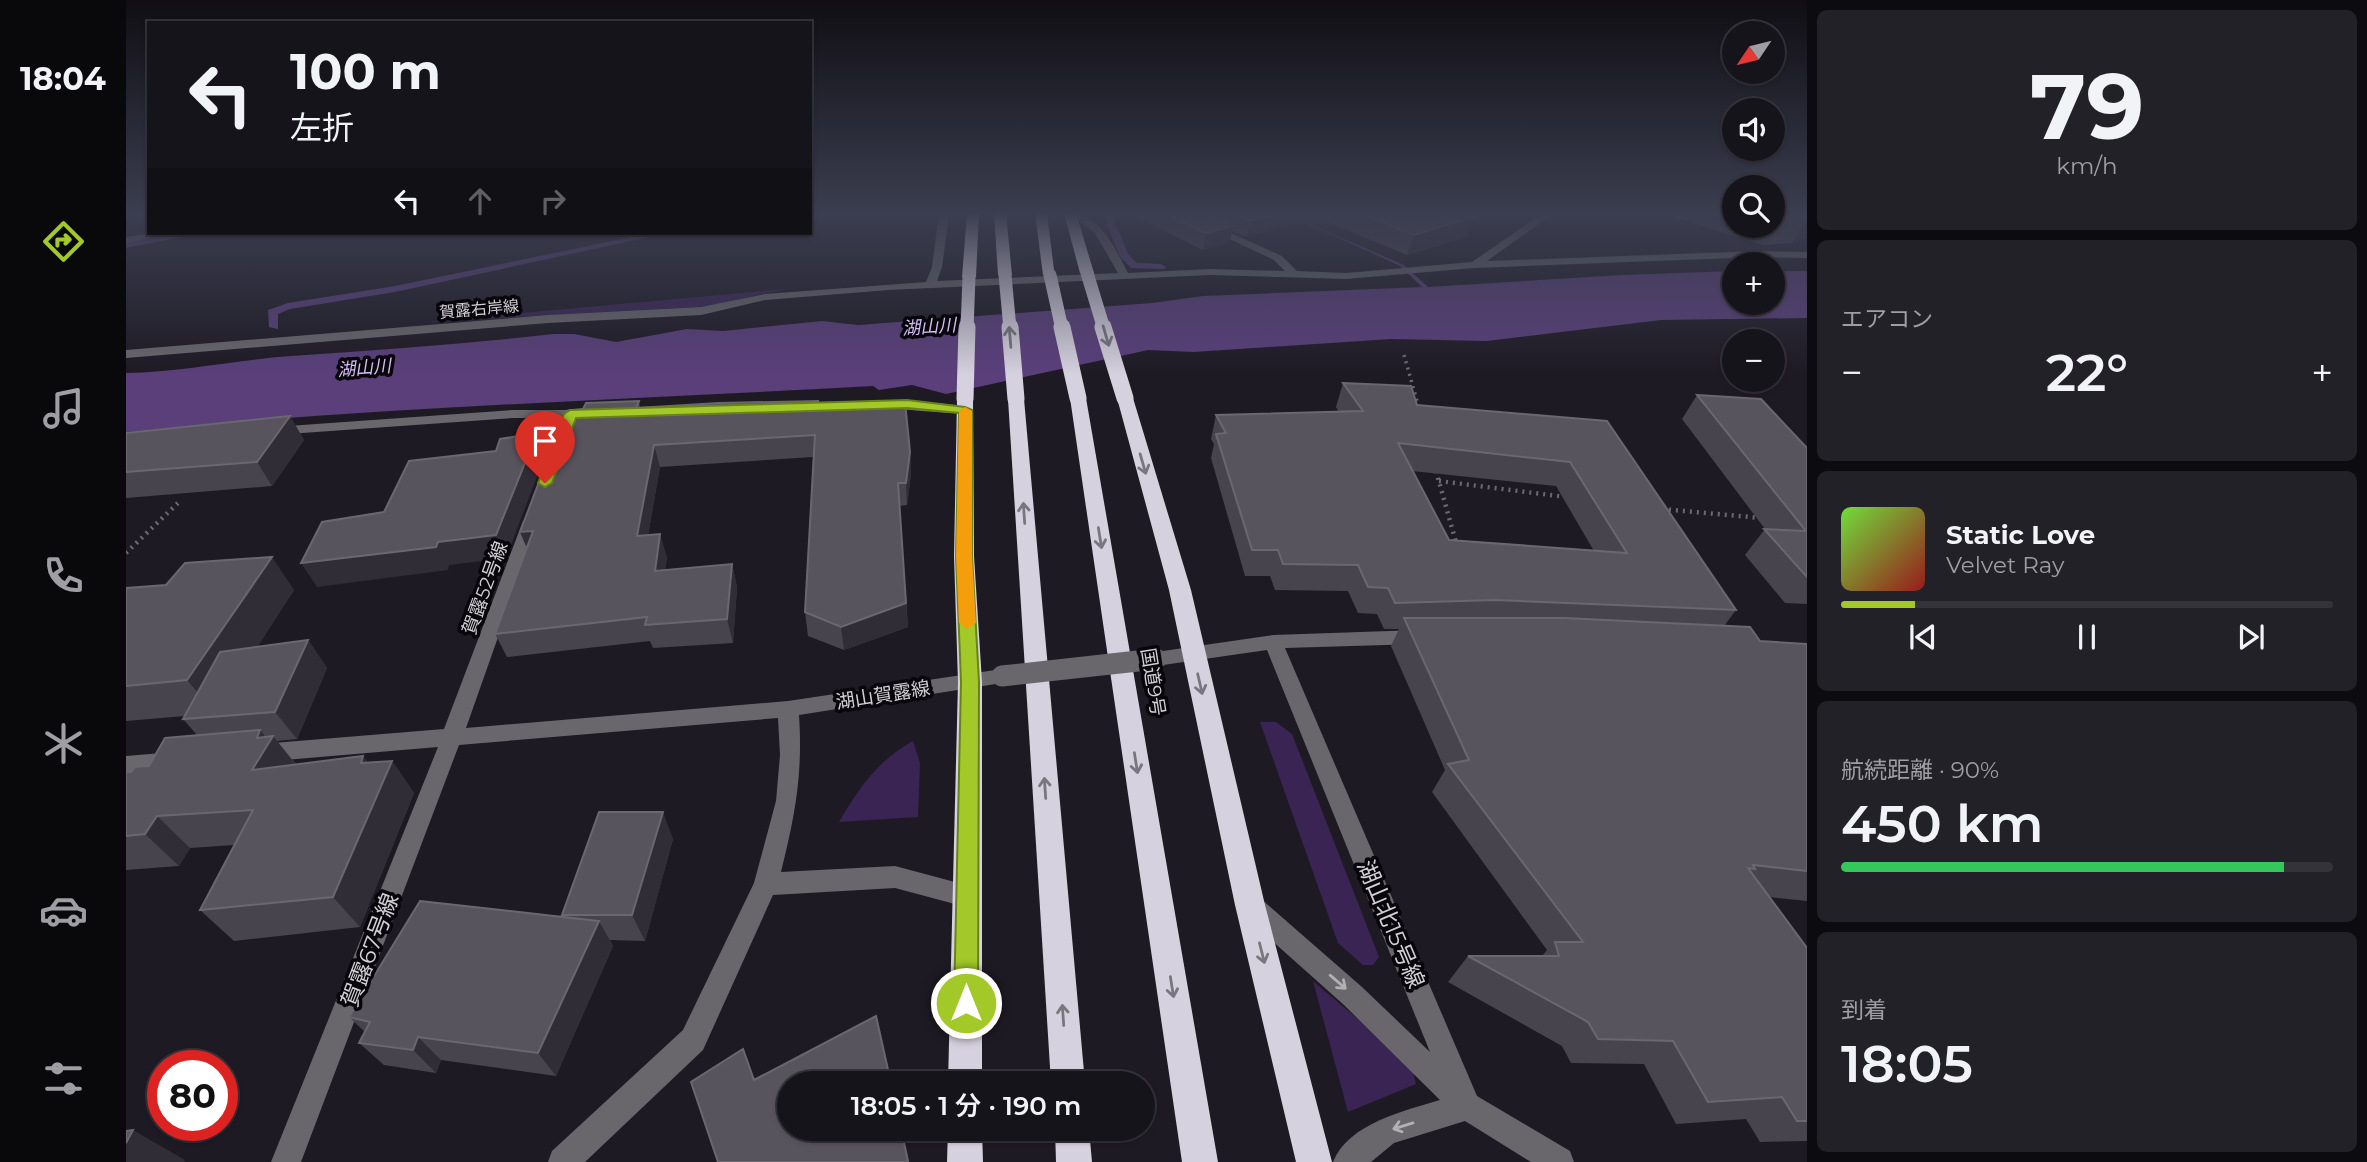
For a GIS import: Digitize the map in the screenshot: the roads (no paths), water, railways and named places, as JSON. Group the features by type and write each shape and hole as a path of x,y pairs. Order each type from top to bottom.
{"highway":[{"path":"965,1071 970,682 964,556 970,267"},
{"path":"1004,267 1067,1071"},
{"name":"国道9号","path":"1049,267 1078,398 1200,1162"},
{"path":"1085,267 1180,590 1250,905 1314,1162"},
{"path":"965,1141 965,1162"},
{"path":"1073,1141 1074,1162"}],"street":[{"path":"930,285 937,267"},
{"path":"1120,267 1124,275"},
{"path":"1287,267 1294,274"},
{"name":"賀露右岸線","path":"126,354 548,319 701,311 765,297 930,285 1124,275 1346,276 1448,267"},
{"path":"869,406 965,405"},
{"path":"260,432 512,414 610,414"},
{"path":"562,436 570,414"},
{"name":"賀露52号線","path":"452,737 536,509"},
{"name":"湖山賀露線","path":"235,755 788,709 1002,676 1156,659 1273,642 1434,636"},
{"name":"湖山北15号線","path":"1273,642 1467,1106"},
{"path":"564,1162 693,1040 766,884 787,801 791,755 788,709"},
{"name":"賀露67号線","path":"286,1162 452,737"},
{"path":"126,765 194,759"},
{"path":"766,884 895,877 966,896"},
{"path":"1250,905 1353,996 1467,1106 1559,1162"},
{"path":"1348,1162 1386,1131 1467,1106"}],"water":[{"name":"湖山川","path":"1401,267 1406,267 1428,287 1722,271 1722,315 1785,315 1785,271 1807,271 1807,318 1661,320 1487,341 1391,339 1194,352 1148,350 946,394 912,385 879,390 873,386 406,410 126,432 126,373 553,334 574,334 616,342 687,329 723,331 822,321 858,325 1152,303 1203,296 1422,287"}],"waterway":[{"path":"274,327 272,312 288,306 395,289 499,267"}]}
